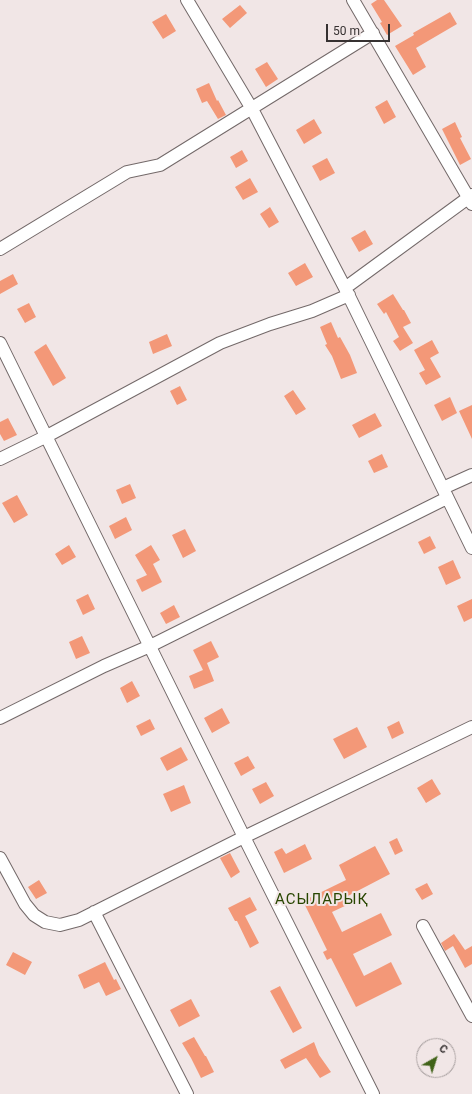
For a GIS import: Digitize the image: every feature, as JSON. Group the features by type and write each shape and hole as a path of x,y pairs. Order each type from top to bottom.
{"street":[{"path":"188,0 252,109 347,291 472,548"},
{"path":"0,459 47,436 220,343 312,311 347,291 471,199 353,0"},
{"path":"0,249 127,172 160,165 373,33"},
{"path":"0,343 244,837 373,1094"},
{"path":"0,718 104,666 150,646 445,493 472,475"},
{"path":"0,858 25,904 34,915 45,922 60,925 79,920 244,837 472,727"},
{"path":"94,912 188,1094"},
{"path":"423,926 472,1016"}],"building":[{"path":"377,0 384,0 402,26 387,35 380,23 382,22 371,4"},
{"path":"240,5 247,13 230,28 222,19"},
{"path":"450,12 457,24 416,48 426,67 413,75 395,46 414,35 413,33"},
{"path":"166,14 176,31 163,39 152,22"},
{"path":"267,62 278,79 266,87 255,69"},
{"path":"209,83 217,101 218,100 226,115 218,119 207,101 202,103 196,89"},
{"path":"387,100 396,117 384,124 375,107"},
{"path":"314,119 322,133 304,144 296,130"},
{"path":"455,122 462,137 460,138 471,159 460,165 442,129"},
{"path":"242,150 248,161 236,168 230,157"},
{"path":"327,158 335,173 320,181 312,166"},
{"path":"250,178 258,192 243,200 235,187"},
{"path":"270,207 279,222 269,228 260,214"},
{"path":"365,230 373,244 359,252 351,238"},
{"path":"305,263 313,277 296,286 288,273"},
{"path":"13,274 18,284 0,294 0,281"},
{"path":"393,294 411,323 403,327 413,343 400,351 393,341 399,337 386,312 384,314 377,304"},
{"path":"29,303 36,317 25,323 17,309"},
{"path":"331,322 338,338 340,337 350,355 357,373 341,379 332,356 325,345 327,344 320,327"},
{"path":"167,334 172,346 153,354 149,342"},
{"path":"432,340 439,353 430,358 441,377 426,385 419,373 425,370 414,350"},
{"path":"46,344 66,378 53,386 34,352"},
{"path":"180,386 187,400 177,405 170,391"},
{"path":"293,390 306,409 296,415 284,396"},
{"path":"450,397 457,413 442,421 434,405"},
{"path":"472,405 472,439 459,411"},
{"path":"375,413 382,426 359,438 352,425"},
{"path":"8,418 17,435 4,441 0,434 0,422"},
{"path":"382,454 388,467 374,473 368,461"},
{"path":"130,484 136,498 122,504 116,490"},
{"path":"17,495 28,515 14,523 2,503"},
{"path":"126,517 132,530 115,539 109,526"},
{"path":"185,529 196,551 183,558 172,535"},
{"path":"430,536 436,548 424,554 418,542"},
{"path":"69,545 76,557 62,565 55,554"},
{"path":"151,545 160,560 153,564 162,582 142,592 136,580 147,575 135,555"},
{"path":"453,560 461,578 446,585 438,567"},
{"path":"88,594 95,609 83,615 76,600"},
{"path":"472,599 472,618 464,622 457,606"},
{"path":"174,605 180,617 166,624 160,613"},
{"path":"82,636 90,653 76,659 69,642"},
{"path":"211,641 219,657 207,663 214,681 194,689 189,676 203,670 193,650"},
{"path":"132,681 140,696 127,703 120,688"},
{"path":"222,708 230,723 212,733 204,718"},
{"path":"150,719 155,729 141,736 136,726"},
{"path":"399,721 404,733 392,739 387,727"},
{"path":"357,727 367,747 344,759 333,739"},
{"path":"181,747 188,760 167,771 160,758"},
{"path":"248,756 255,768 241,776 234,763"},
{"path":"432,779 441,794 426,803 417,788"},
{"path":"266,782 274,796 260,804 252,789"},
{"path":"184,785 191,803 171,812 163,794"},
{"path":"397,838 403,851 395,855 389,842"},
{"path":"305,844 312,859 284,873 274,852 282,848 286,854"},
{"path":"375,846 390,874 344,898 347,905 332,912 342,932 381,913 392,935 353,954 364,976 391,962 402,984 356,1007 331,958 327,960 323,952 327,950 303,901 346,880 339,865"},
{"path":"230,853 240,872 231,878 220,858"},
{"path":"39,880 47,893 36,899 28,887"},
{"path":"427,883 433,894 422,900 415,889"},
{"path":"250,897 257,910 245,916 259,943 250,948 237,921 235,921 228,908"},
{"path":"454,934 465,950 472,946 472,964 465,968 453,946 445,951 441,943"},
{"path":"13,952 32,962 25,975 6,965"},
{"path":"105,962 114,980 116,979 121,989 106,996 99,982 84,989 78,975"},
{"path":"280,986 302,1028 293,1033 270,991"},
{"path":"191,999 200,1016 179,1027 170,1010"},
{"path":"194,1037 214,1072 201,1078 182,1043"},
{"path":"314,1042 319,1055 331,1072 320,1078 306,1058 285,1069 280,1060"}],"district":[{"name":"АСЫЛАРЫҚ","path":"322,900"}]}
